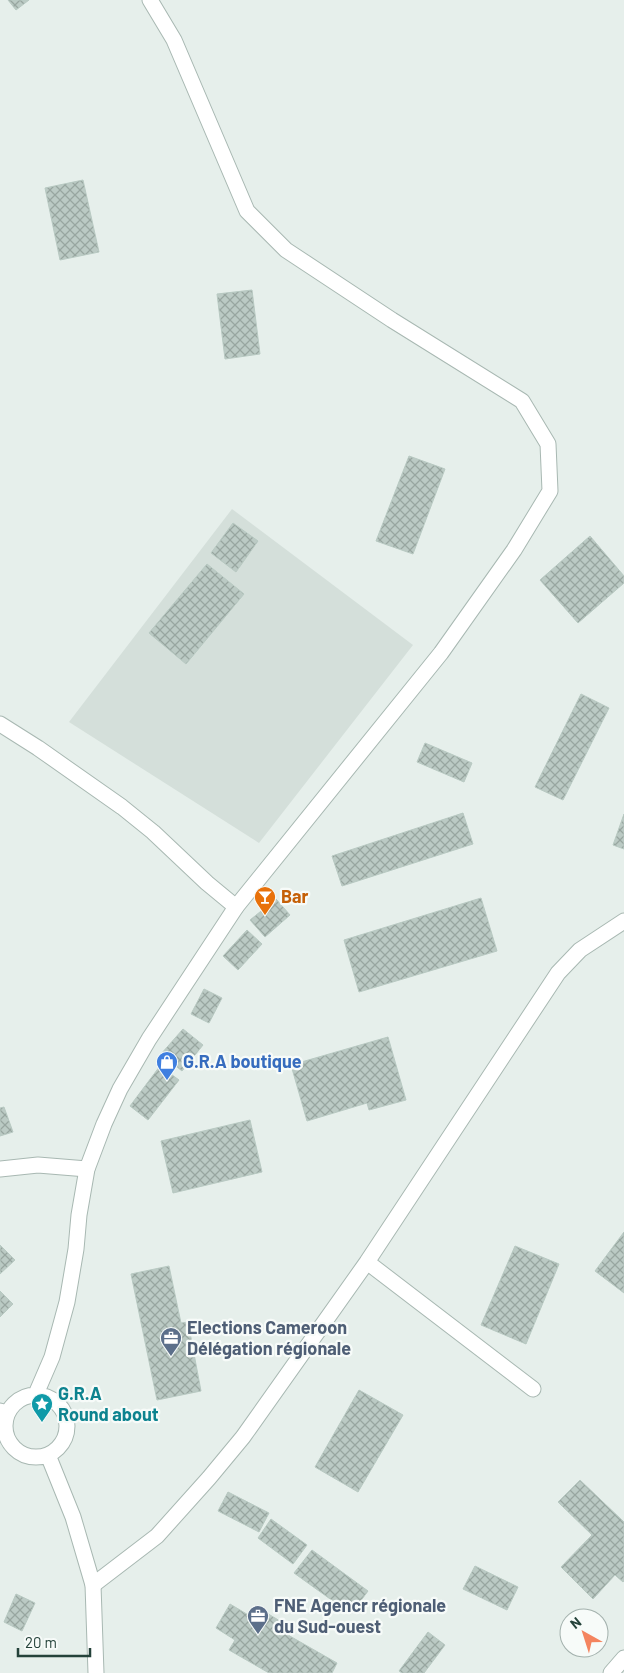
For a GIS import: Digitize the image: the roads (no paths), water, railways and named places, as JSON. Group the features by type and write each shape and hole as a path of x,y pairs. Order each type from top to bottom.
{"street":[{"path":"36,1394 52,1357 67,1302 87,1169 120,1089 173,1000 236,907 441,653 514,550 550,491 548,444 522,401 392,320 286,250 247,211 174,40 150,0"},
{"path":"0,724 122,807 153,832 207,883 236,907"},
{"path":"93,1585 157,1536 209,1478 242,1436 368,1262 558,973 580,950 624,921"},
{"path":"0,1169 38,1165 87,1169"},
{"path":"368,1262 533,1389"},
{"path":"36,1394 48,1397 58,1404 66,1414 68,1426 66,1438 59,1448 48,1455 36,1458 24,1456 14,1449 7,1439 3,1413 24,1397 36,1394"},
{"path":"48,1455 73,1517 93,1585 96,1673"},
{"path":"612,1673 624,1658"}],"place":[{"name":"Bar","path":"265,916"},
{"name":"G.R.A boutique","path":"167,1081"},
{"name":"Elections Cameroon Délégation régionale","path":"171,1357"},
{"name":"G.R.A Round about","path":"42,1423"},
{"name":"FNE Agencr régionale du Sud-ouest","path":"258,1635"}]}
